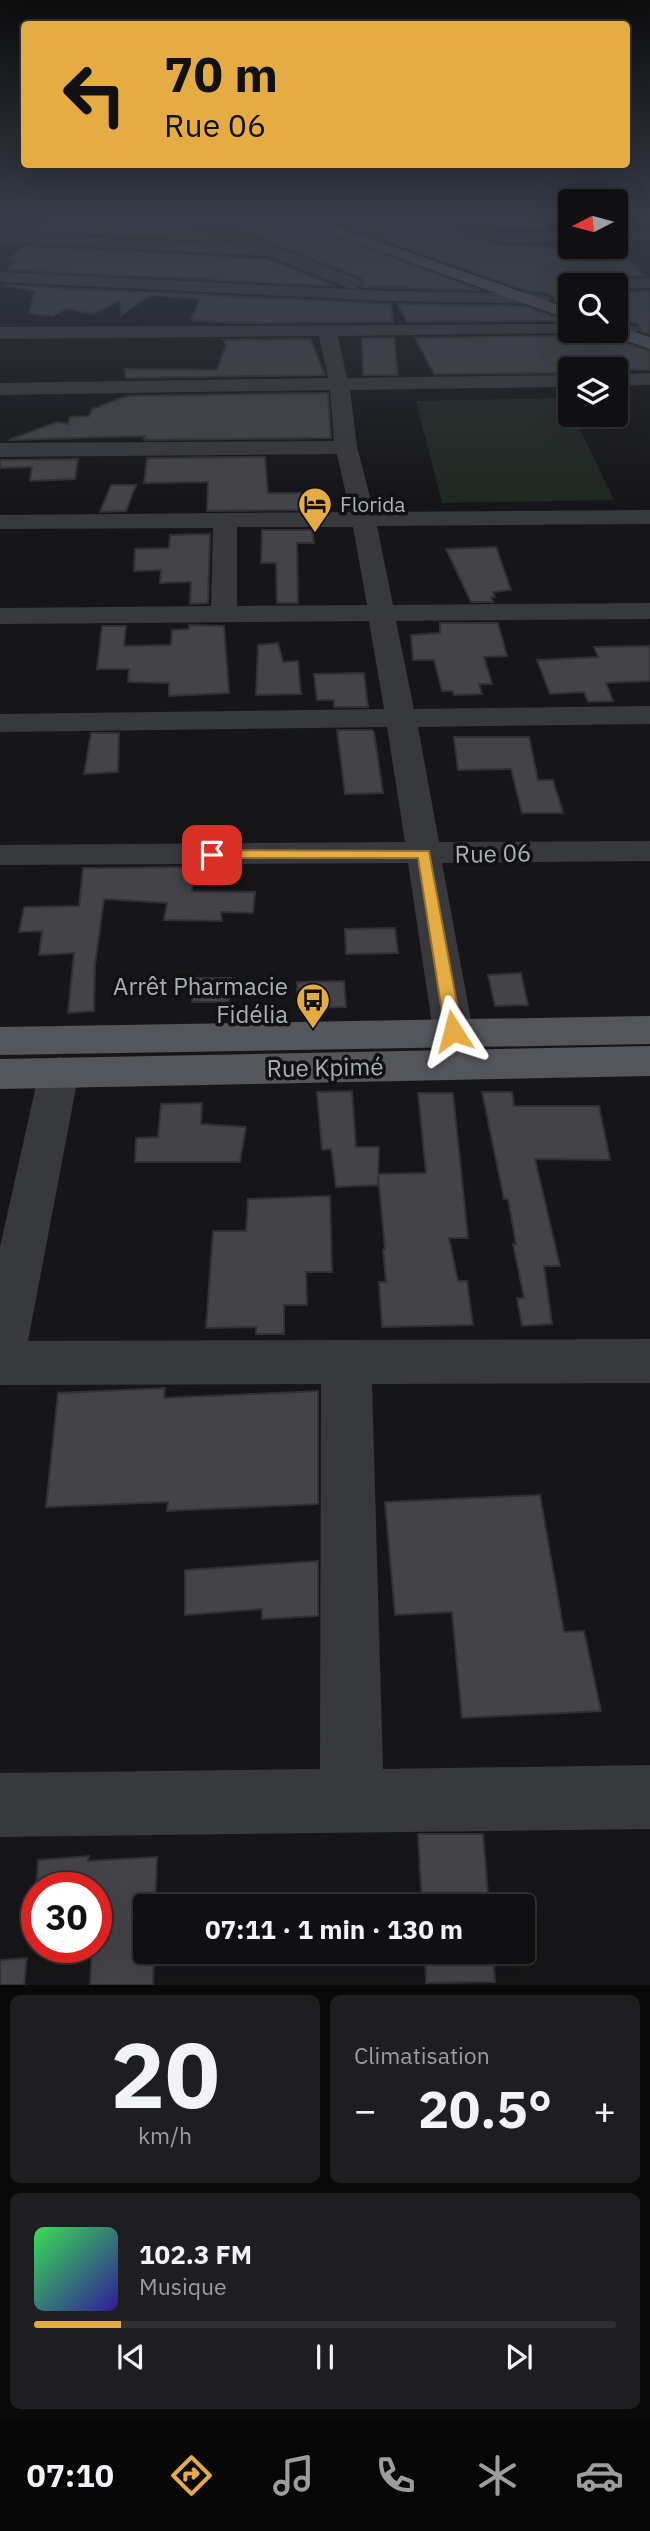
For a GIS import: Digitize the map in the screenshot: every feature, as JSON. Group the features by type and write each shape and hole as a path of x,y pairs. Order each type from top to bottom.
{"main road":[{"path":"628,330 650,336"},
{"path":"628,332 650,343"},
{"name":"Rue Kpimé","path":"0,1041 317,1037 453,1031 650,1030"},
{"name":"Rue Kpimé","path":"0,1074 650,1061"}],"street":[{"path":"0,325 24,313"},
{"path":"0,333 558,329"},
{"path":"327,330 339,385 346,447 364,520 401,718 453,1031"},
{"path":"0,389 558,381"},
{"path":"628,382 648,385"},
{"path":"0,450 346,447"},
{"path":"0,523 650,517"},
{"path":"223,615 225,521"},
{"path":"0,616 650,611"},
{"path":"0,723 650,715"},
{"name":"Rue 06","path":"0,855 650,851"},
{"path":"59,1072 0,1361 650,1361"},
{"path":"346,1362 352,1801"},
{"path":"0,1805 650,1797"}],"shaded area":[{"path":"558,398 558,427 579,427 614,500 442,503 416,401"}],"building":[{"path":"30,309 104,309 93,314 66,309 53,316 29,313"},
{"path":"121,309 131,309 121,316"},
{"path":"196,309 392,309 393,322 236,323 191,320"},
{"path":"400,309 532,309 558,318 558,321 407,322"},
{"path":"628,309 650,309 650,334 642,332 637,323 628,322"},
{"path":"558,336 558,343 627,343 650,351 650,370 628,370 628,357 558,357 558,373 434,374 415,338"},
{"path":"362,338 394,338 398,375 363,375"},
{"path":"310,339 325,375 126,378 125,369 217,370 226,345 223,340"},
{"path":"328,393 331,438 144,440 145,436 9,440 57,422 68,424 70,417 89,416 92,409 127,396"},
{"path":"265,457 268,493 302,493 303,510 207,511 208,482 144,483 147,458"},
{"path":"78,459 75,479 30,481 32,467 0,468 0,460"},
{"path":"111,485 136,485 126,511 100,512"},
{"path":"262,530 312,530 314,543 297,543 298,603 277,603 276,563 261,563"},
{"path":"210,534 208,603 190,604 191,582 160,583 161,570 134,571 135,549 169,548 170,535"},
{"path":"496,547 511,590 493,592 493,602 471,602 446,549"},
{"path":"440,623 498,623 507,656 484,657 492,684 479,684 482,694 454,695 453,691 442,691 434,660 413,660 411,635 440,633"},
{"path":"189,625 224,626 229,693 169,696 169,683 128,682 129,669 97,669 102,626 126,626 124,646 171,645 172,630 189,629"},
{"path":"278,643 283,662 298,661 301,694 256,695 258,645"},
{"path":"650,646 650,681 606,683 613,701 588,702 584,692 550,694 537,660 598,657 594,647"},
{"path":"364,673 368,707 334,707 334,700 317,700 314,674"},
{"path":"337,730 374,732 383,793 345,794"},
{"path":"91,733 119,733 118,772 84,774"},
{"path":"454,737 529,737 538,780 553,780 563,813 522,813 511,769 458,770"},
{"path":"195,867 192,891 255,892 253,913 221,912 222,921 164,920 167,903 104,899 95,965 94,1011 68,1013 74,953 39,955 42,931 19,932 24,907 79,906 83,868"},
{"path":"395,928 398,953 346,954 345,929"},
{"path":"521,973 528,1005 495,1006 488,975"},
{"path":"195,978 231,978 229,1002 192,1002"},
{"path":"344,981 346,1007 298,1008 297,982"},
{"path":"352,1091 356,1147 379,1147 378,1174 426,1173 418,1093 453,1093 468,1238 449,1238 458,1281 467,1281 473,1325 382,1327 379,1282 386,1282 378,1176 378,1185 336,1187 331,1149 322,1150 317,1092"},
{"path":"482,1092 512,1092 514,1106 599,1106 610,1160 535,1159 560,1266 544,1266 552,1324 522,1326 517,1298 524,1298 513,1244 516,1244"},
{"path":"202,1103 201,1124 246,1127 240,1162 135,1162 136,1138 158,1137 161,1104"},
{"path":"330,1196 332,1272 306,1272 307,1305 284,1305 284,1334 256,1334 256,1327 206,1328 213,1231 246,1231 248,1199"},
{"path":"165,1388 164,1398 318,1391 318,1504 167,1511 168,1502 46,1507 58,1393"},
{"path":"540,1495 564,1632 584,1631 601,1711 462,1718 452,1612 395,1615 385,1502"},
{"path":"318,1561 318,1616 262,1619 262,1609 185,1615 185,1570"},
{"path":"418,1834 483,1834 488,1894 421,1894"},
{"path":"89,1856 88,1861 157,1857 155,1894 133,1894 133,1964 154,1964 153,1985 90,1985 91,1963 112,1963 112,1872 37,1872 38,1860"},
{"path":"21,1958 21,1963 26,1963 24,1985 0,1985 0,1960"},
{"path":"425,1964 494,1964 495,1982 426,1983"}],"place":[{"name":"Florida","path":"315,534"},
{"name":"Arrêt Pharmacie Fidélia","path":"313,1030"}],"route":[{"path":"212,855 424,854 453,1031"}]}
